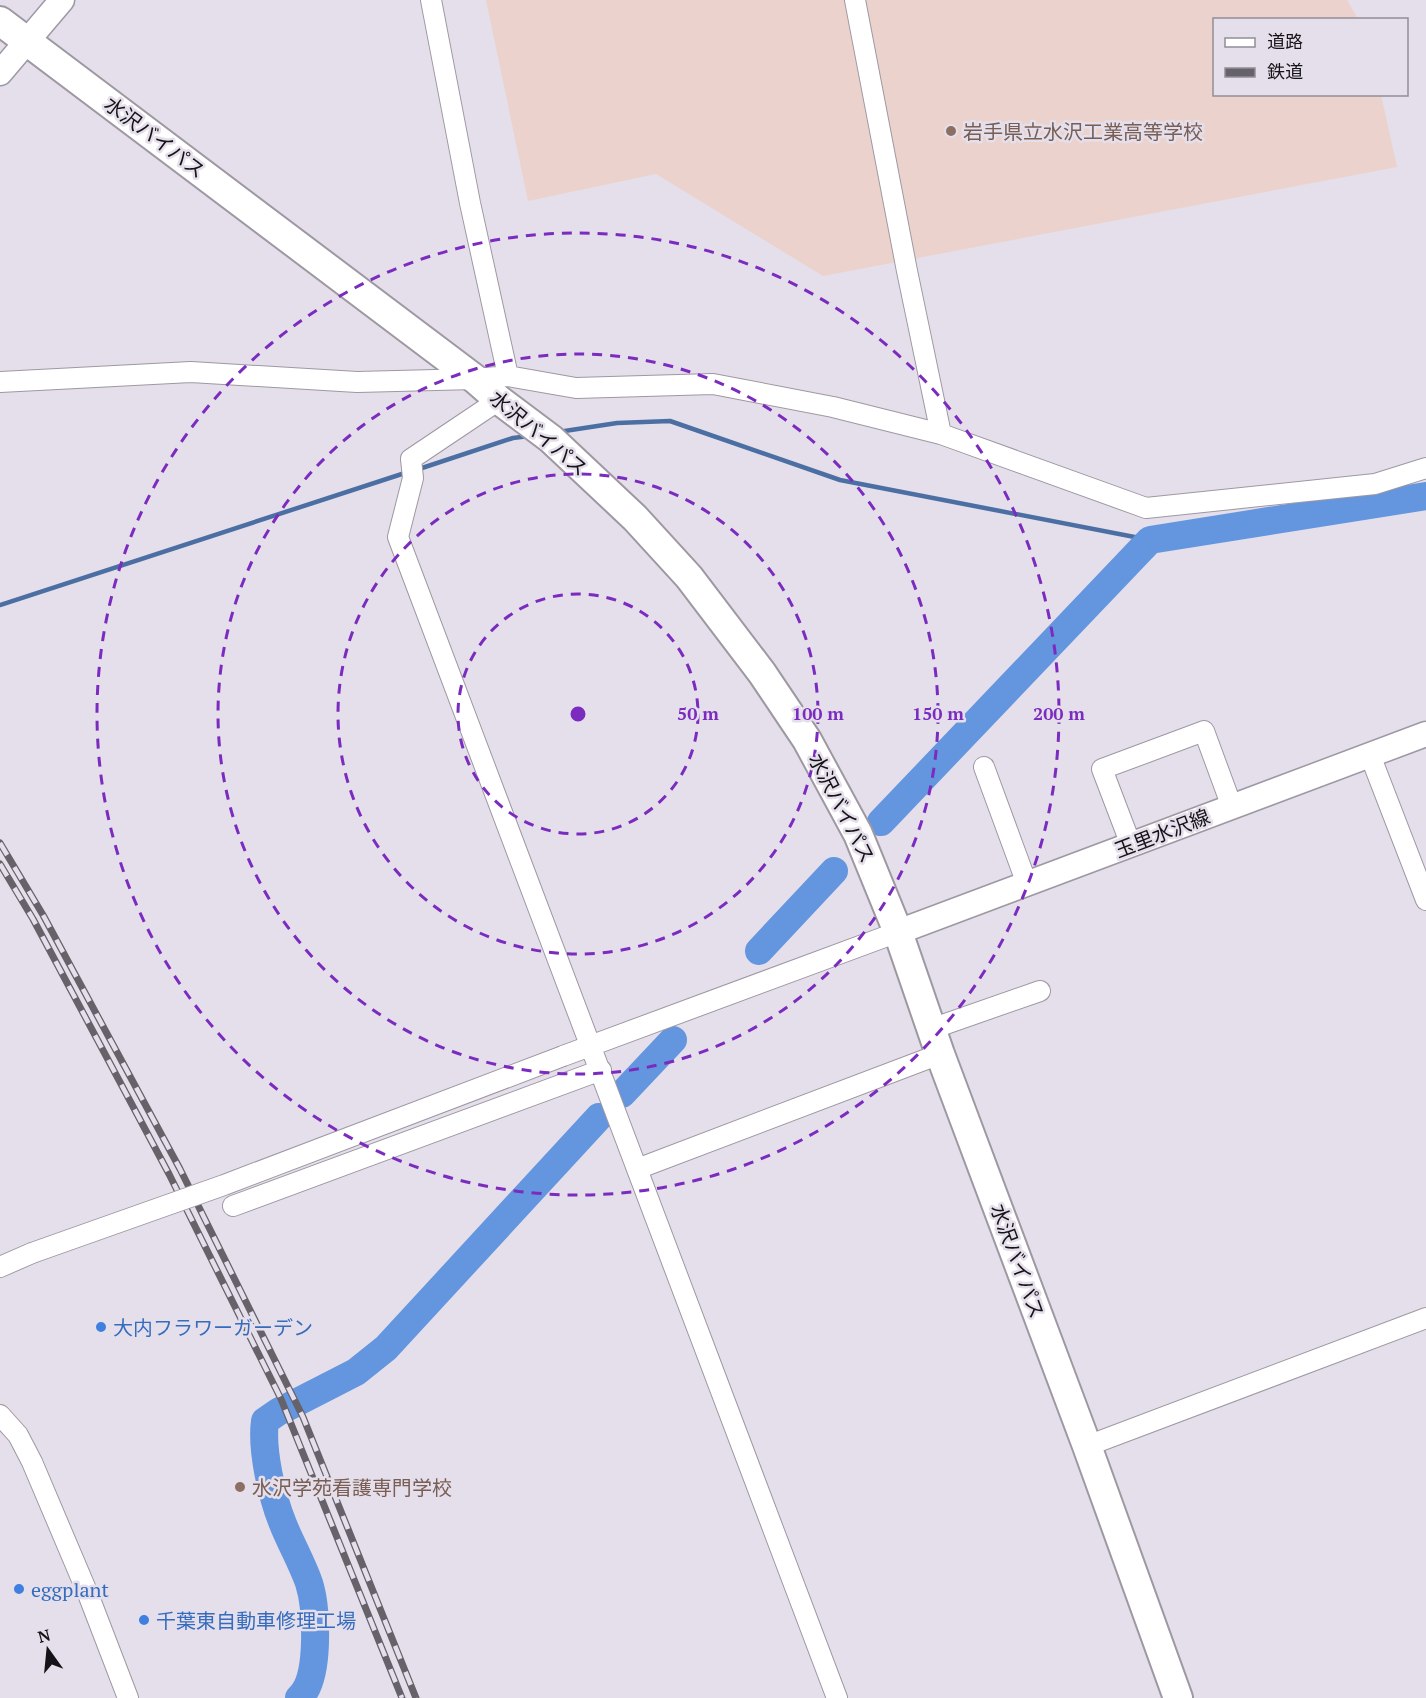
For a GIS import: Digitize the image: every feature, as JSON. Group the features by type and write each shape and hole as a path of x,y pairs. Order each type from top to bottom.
{"highway":[{"name":"水沢バイパス","path":"0,21 475,379 503,388 551,439 635,518 689,577 762,673 807,740 858,834 898,932 936,1042 1087,1446 1178,1698"}],"main road":[{"path":"0,73 62,0"},
{"name":"玉里水沢線","path":"898,932 1426,734"}],"street":[{"path":"431,0 503,388"},
{"path":"855,0 941,434"},
{"path":"0,382 191,372 357,382 475,379"},
{"path":"837,1698 398,537 413,478 411,459 503,388 713,384 833,407 941,434 1146,508 1375,484 1426,468"},
{"path":"1131,844 1102,769 1204,731 1232,807"},
{"path":"1370,755 1426,900"},
{"path":"984,767 1027,884"},
{"path":"0,1268 32,1253 224,1185 898,932"},
{"path":"637,1169 936,1042 1040,991"},
{"path":"233,1206 601,1070"},
{"path":"1087,1446 1426,1318"},
{"path":"0,1414 18,1435 32,1462 88,1594 128,1698"}],"shaded area":[{"name":"岩手県立水沢工業高等学校","path":"486,0 1347,0 1357,18 1213,18 1213,96 1381,96 1397,167 823,276 656,174 528,201"}],"waterway":[{"path":"558,432 617,423 670,421 840,480 1150,540"},
{"path":"416,470 513,438 529,436"},
{"path":"0,605 408,472"},
{"path":"881,822 1150,540 1426,496"},
{"path":"759,951 834,871"},
{"path":"622,1094 673,1040"},
{"path":"299,1698 307,1687 313,1665 314,1607 309,1583 283,1524 271,1487 266,1459 265,1421 356,1372 386,1348 599,1117"}],"railway":[{"path":"0,843 43,915 180,1169 303,1417 416,1698"},
{"path":"0,864 33,919 169,1174 281,1399 402,1698"}],"place":[{"name":"岩手県立水沢工業高等学校","path":"951,131"},
{"name":"大内フラワーガーデン","path":"101,1327"},
{"name":"水沢学苑看護専門学校","path":"240,1487"},
{"name":"eggplant","path":"19,1589"},
{"name":"千葉東自動車修理工場","path":"144,1620"}]}
